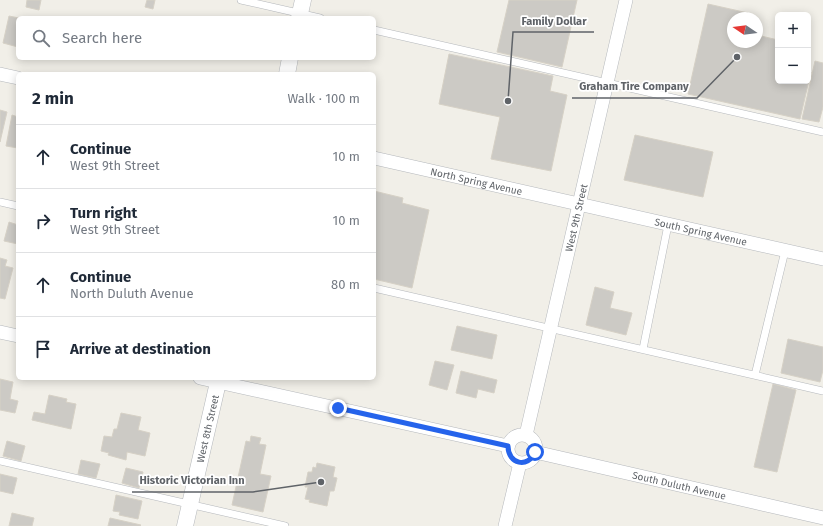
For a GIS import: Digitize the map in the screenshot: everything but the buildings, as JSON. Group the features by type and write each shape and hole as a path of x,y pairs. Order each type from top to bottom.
{"street":[{"name":"West 9th Street","path":"526,435 626,0"},
{"path":"287,72 290,60"},
{"path":"0,74 16,78"},
{"name":"North Spring Avenue","path":"376,158 578,205"},
{"name":"South Spring Avenue","path":"578,205 823,259"},
{"path":"0,332 16,336"},
{"path":"218,380 508,446"},
{"name":"West 8th Street","path":"185,526 218,380"},
{"path":"526,435 533,440 536,448 534,456 528,462 520,463 512,459 509,455 508,446 513,438 526,435"},
{"name":"South Duluth Avenue","path":"535,452 823,518"},
{"path":"505,526 520,463"}],"lane":[{"path":"241,0 301,10 315,16"},
{"path":"376,30 823,132"},
{"path":"0,202 16,206"},
{"path":"643,349 668,225"},
{"path":"755,375 785,251"},
{"path":"376,288 823,391"},
{"path":"0,461 285,526"}],"place":[{"name":"Graham Tire Company","path":"737,57"},
{"name":"Family Dollar","path":"508,101"},
{"name":"Historic Victorian Inn","path":"321,482"}],"route":[{"path":"338,408 508,446 509,455 512,459 520,463 528,462 534,456 535,452"}]}
